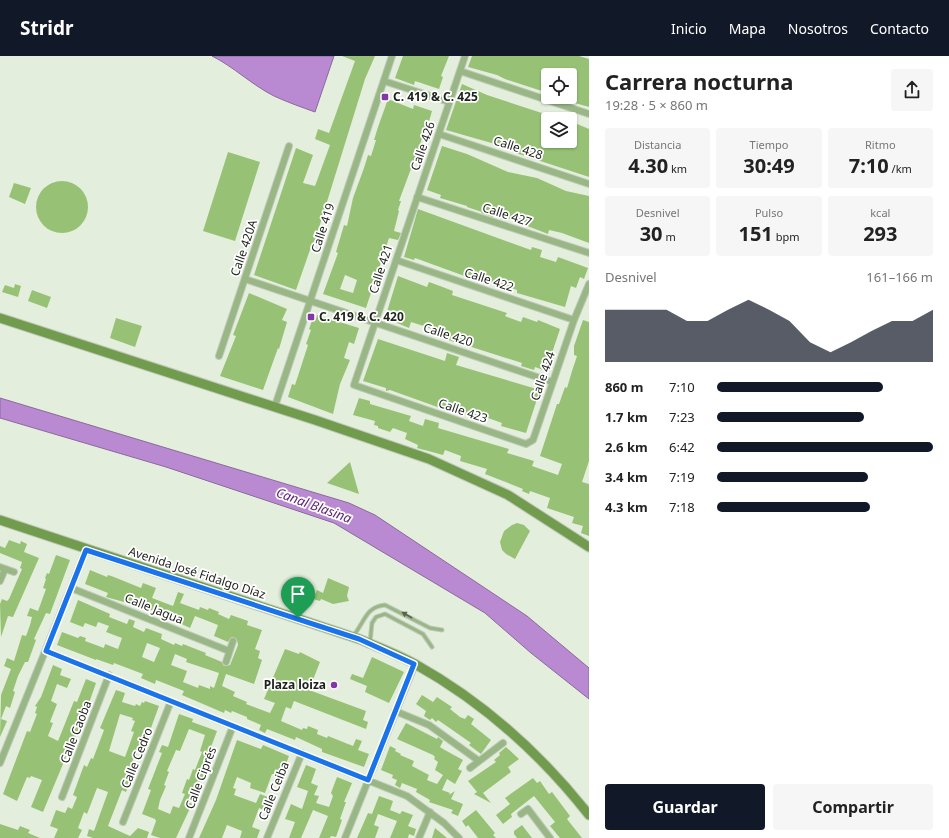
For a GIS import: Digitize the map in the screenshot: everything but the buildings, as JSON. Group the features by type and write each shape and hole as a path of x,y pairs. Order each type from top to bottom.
{"street":[{"name":"Calle 419","path":"275,406 392,56"},
{"name":"Calle 426","path":"418,197 465,56"},
{"path":"460,71 589,114"},
{"path":"384,82 449,102"},
{"name":"Calle 428","path":"439,134 589,184"},
{"name":"Calle 420A","path":"219,356 290,146"},
{"name":"Calle 427","path":"418,197 589,254"},
{"name":"Calle 421","path":"385,395 354,385 418,197"},
{"name":"Calle 422","path":"396,260 574,320"},
{"name":"Calle 420","path":"245,279 552,382"},
{"name":"Calle 424","path":"533,440 574,320 589,284"},
{"path":"0,318 275,406 429,459 508,495 589,547"},
{"name":"Calle 423","path":"385,395 526,444 533,440"},
{"name":"Avenida José Fidalgo Díaz","path":"0,520 86,550 353,636 414,664 479,705 532,751 566,786 589,815"},
{"path":"0,763 72,588 86,550"},
{"path":"0,581 2,568 14,572"},
{"name":"Calle Jagua","path":"72,588 229,651"},
{"path":"226,662 233,641"},
{"path":"46,651 110,675 407,796 430,812 459,838"},
{"path":"345,838 414,664"},
{"name":"Calle Caoba","path":"62,796 110,675"},
{"name":"Calle Cedro","path":"123,822 171,701"},
{"path":"395,711 429,725 479,762"},
{"name":"Calle Ciprés","path":"190,838 233,726"},
{"path":"470,768 503,743"},
{"name":"Calle Ceiba","path":"267,838 302,753"},
{"path":"521,814 528,809 550,838"},
{"path":"418,838 430,812"}],"lane":[{"path":"353,636 360,628 370,610 377,606 385,605 430,628 442,630"},
{"path":"369,643 372,623 376,617 385,614 423,634 432,647"}],"water":[{"path":"212,56 334,56 315,112 274,96"},
{"name":"Canal Blasina","path":"0,398 349,503 375,515 527,616 589,668 589,699 531,653 485,613 334,523 166,467 0,418"}],"place":[{"name":"C. 419 & C. 425","path":"385,97"},
{"name":"C. 419 & C. 420","path":"311,317"},
{"name":"Plaza loiza","path":"334,685"}],"route":[{"path":"86,550 298,618 359,639 414,664 368,780 110,675 46,651 86,550"}]}
